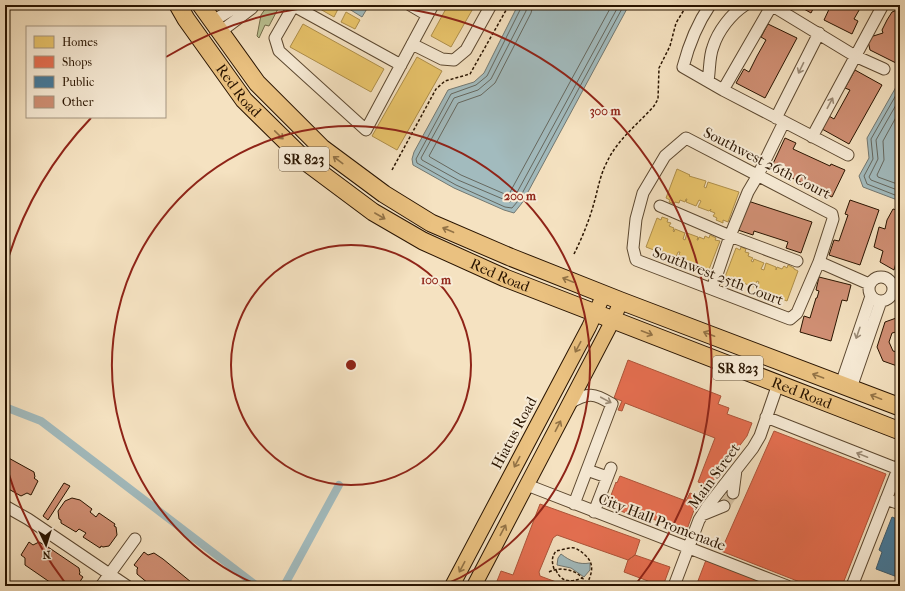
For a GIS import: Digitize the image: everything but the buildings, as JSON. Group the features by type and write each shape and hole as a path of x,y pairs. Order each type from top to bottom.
{"highway":[{"name":"Red Road","path":"178,5 202,42 249,106 310,166 373,212 423,241 505,278 900,431"},
{"path":"189,5 192,11 216,26"},
{"name":"Red Road","path":"201,5 257,82 322,148 384,194 430,223 510,257 621,301 900,407"},
{"path":"202,42 221,50 267,106 288,114"}],"main road":[{"name":"Hiatus Road","path":"452,586 596,313 604,294"},
{"path":"474,586 613,320 621,301"}],"street":[{"path":"216,26 239,5"},
{"path":"216,26 252,8 254,5"},
{"path":"401,65 294,5 275,38 279,51 366,130 401,65 427,15 433,5"},
{"path":"410,5 427,15"},
{"path":"412,44 442,59 454,60 466,50 491,5"},
{"path":"710,5 689,43 683,66 723,90 848,155"},
{"path":"708,81 713,47 723,27 736,11 745,5"},
{"path":"723,90 772,5 855,56 884,70"},
{"path":"812,137 883,5"},
{"path":"712,289 730,236 748,192 758,176 780,120 819,33"},
{"name":"Southwest 26th Court","path":"636,260 633,248 636,219 643,193 665,156 686,138 832,214 833,218 819,262"},
{"path":"660,206 730,236 796,261"},
{"name":"Southwest 25th Court","path":"636,260 790,319 797,313 819,262"},
{"path":"819,262 869,284"},
{"path":"885,277 891,282 896,295 888,299 876,299 869,290 869,284 874,278 885,277"},
{"path":"846,386 876,299"},
{"name":"Main Street","path":"674,586 702,515 707,506 756,442 778,384"},
{"path":"570,403 582,395 586,395 602,398 612,404 574,504"},
{"path":"766,417 899,467 852,586"},
{"path":"587,470 609,473 594,512"},
{"path":"733,493 736,470"},
{"name":"City Hall Promenade","path":"527,485 688,549 787,586"},
{"path":"886,499 900,504"},
{"path":"5,506 32,522 127,586"},
{"path":"702,515 724,506"},
{"path":"101,586 135,538"}],"path":[{"path":"392,170 436,89 445,81 470,74 509,5"},
{"path":"574,254 581,241 594,203 600,179 607,162 616,146 654,106 658,99 659,68 670,46 676,23 687,5"},
{"path":"582,578 571,582 565,581 561,578 552,562 552,556 556,551 574,548 581,551 587,557 592,564 592,574 587,585"},
{"path":"549,572 555,569 568,569 582,578 587,585"}],"green space":[{"path":"268,5 280,5 269,26 265,25 259,38 257,36 261,15"}],"water":[{"path":"347,5 365,5 368,7 362,17 346,7"},
{"path":"518,5 629,5 522,203 514,213 454,188 413,165 412,159 414,152 448,90 474,82 484,73"},
{"path":"900,80 900,201 863,187 859,176 869,158 867,138"},
{"path":"561,554 575,562 590,563 590,570 584,577 571,568 557,565 558,558"}],"waterway":[{"path":"5,407 41,421 257,586"},
{"path":"284,586 339,485"}],"tunnel":[{"path":"724,506 733,493"}]}
